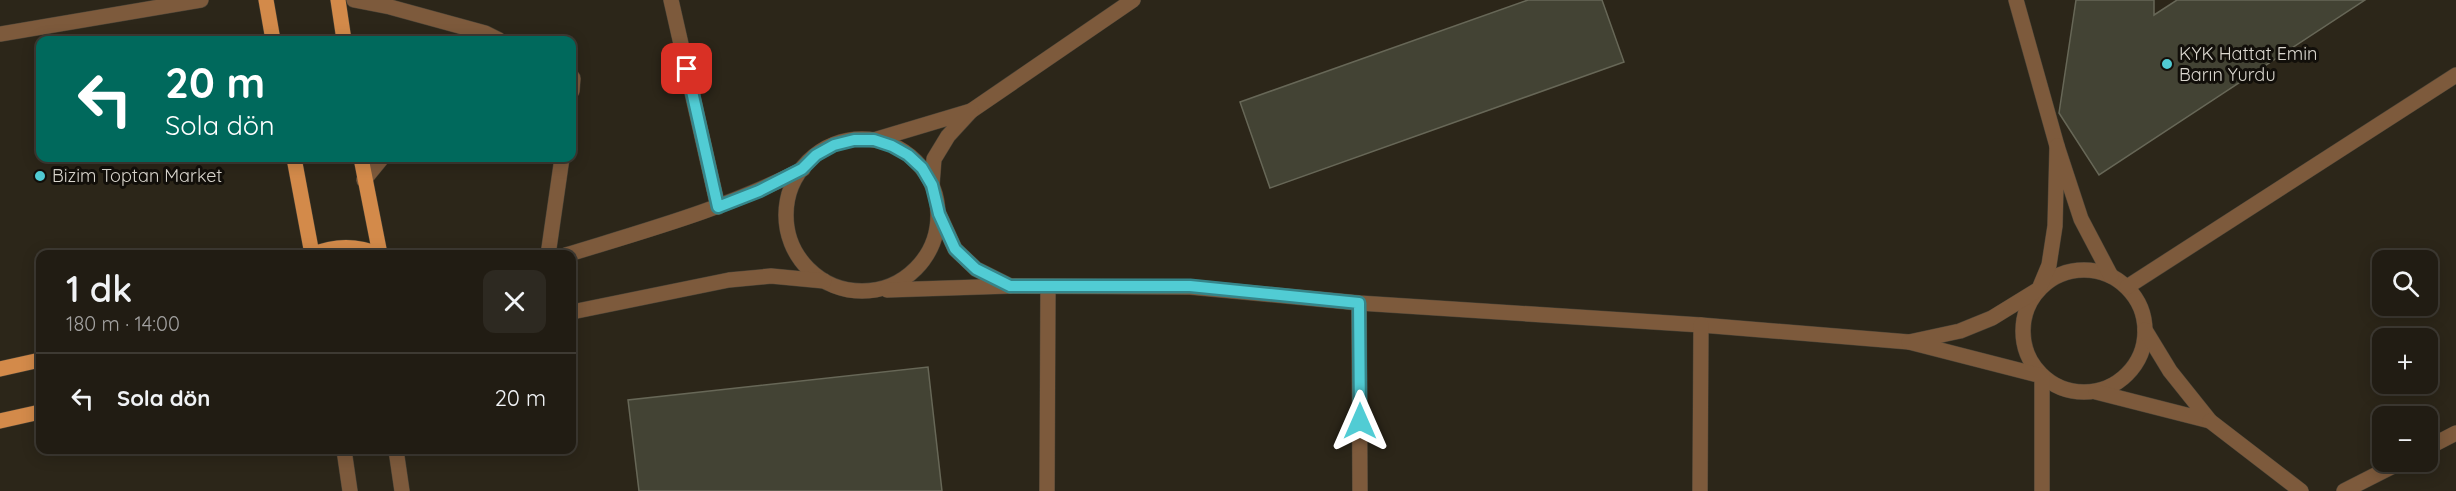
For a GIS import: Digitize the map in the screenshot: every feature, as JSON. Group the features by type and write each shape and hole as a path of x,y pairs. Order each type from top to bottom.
{"main road":[{"path":"266,0 272,36"},
{"path":"338,0 343,36"},
{"path":"295,162 311,250"},
{"path":"362,162 380,250"},
{"path":"326,250 334,247 358,247 367,250"},
{"path":"0,369 36,361"},
{"path":"0,421 36,413"}],"street":[{"path":"0,34 201,0"},
{"path":"354,0 390,7 479,36"},
{"path":"671,0 718,207"},
{"path":"932,185 934,159 948,136 971,111 1133,0"},
{"path":"2016,0 2057,146 2081,219 2111,276"},
{"path":"2127,287 2456,75"},
{"path":"824,281 804,264 789,234 786,217 790,191 802,169 816,155 834,145 854,140 874,140 971,111"},
{"path":"874,140 908,155 922,168 932,185 939,214 955,249 976,269 1010,286"},
{"path":"2057,146 2055,226 2049,265 2040,289 2028,305 2023,324 2024,343 2030,361 2042,376 2058,387 2077,392 2096,392 2210,422"},
{"path":"364,180 379,162"},
{"path":"549,250 561,162"},
{"path":"576,252 718,207 759,191 802,169"},
{"path":"875,290 895,284 914,272 927,255 936,235 939,214"},
{"path":"1909,342 1960,331 1992,318 2040,289 2055,277 2073,271 2092,271 2111,276 2127,287 2138,302 2145,320 2145,339 2140,357 2129,373 2114,385 2096,392"},
{"path":"576,311 729,280 771,276 824,281 848,291 1010,286 1190,286 1359,303 1701,325 1909,342 2042,376"},
{"path":"1047,491 1048,286"},
{"path":"1359,303 1360,491"},
{"path":"1700,491 1701,325"},
{"path":"2145,330 2170,371 2210,422 2301,491"},
{"path":"2042,376 2042,491"},
{"path":"2438,442 2456,433"},
{"path":"345,454 350,491"},
{"path":"397,454 402,491"},
{"path":"2344,491 2381,472"}],"building":[{"path":"1528,0 1602,0 1624,62 1270,188 1240,102"},
{"name":"KYK Hattat Emin Barın Yurdu","path":"2076,0 2154,0 2154,15 2177,0 2365,0 2099,175 2059,113"},
{"path":"928,367 942,491 639,491 628,400"}],"place":[{"name":"KYK Hattat Emin Barın Yurdu","path":"2167,64"},
{"name":"Bizim Toptan Market","path":"40,176"}],"route":[{"path":"687,69 718,207 759,191 802,169 816,155 834,145 854,140 874,140 892,146 908,155 922,168 932,185 939,214 955,249 976,269 1010,286 1190,286 1359,303 1360,421"}]}
